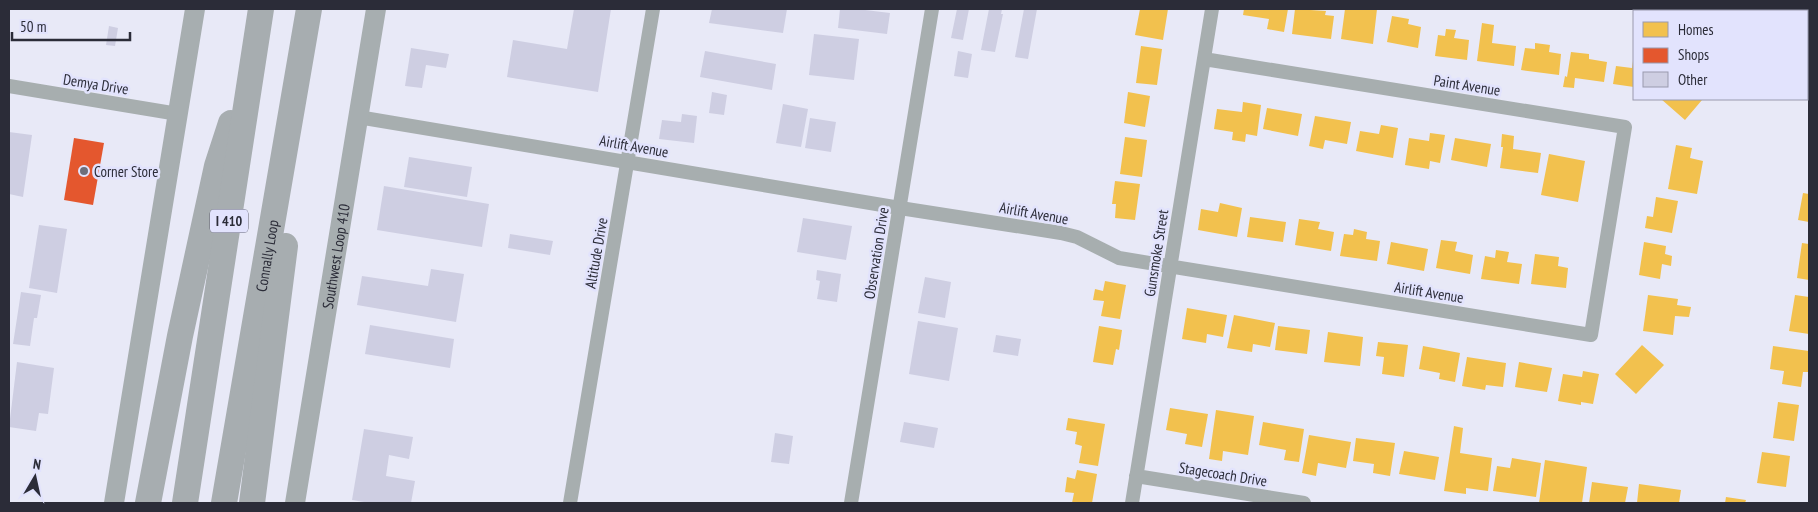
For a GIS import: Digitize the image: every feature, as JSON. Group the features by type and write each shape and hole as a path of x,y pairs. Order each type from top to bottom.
{"highway":[{"name":"I 410","path":"184,503 261,9"},
{"name":"Connally Loop","path":"224,503 309,9"},
{"path":"148,503 180,336 217,166 255,46"},
{"path":"252,503 295,171 290,125"}],"main road":[{"path":"114,503 195,9"},
{"name":"Southwest Loop 410","path":"295,503 376,9"}],"street":[{"name":"Altitude Drive","path":"570,503 653,9"},
{"name":"Observation Drive","path":"851,503 932,9"},
{"name":"Gunsmoke Street","path":"1132,503 1212,9"},
{"name":"Paint Avenue","path":"1204,59 1625,127 1609,226"},
{"name":"Demya Drive","path":"9,86 178,114"},
{"name":"Airlift Avenue","path":"358,117 900,208 1061,233 1077,237 1119,258 1591,335 1609,226"},
{"name":"Stagecoach Drive","path":"1136,476 1304,503"}],"building: Homes":[{"path":"1140,9 1168,9 1163,40 1135,35"},
{"path":"1244,9 1288,9 1284,32 1267,29 1269,19 1243,15"},
{"path":"1295,9 1326,11 1325,15 1334,16 1331,39 1292,34"},
{"path":"1345,9 1377,9 1373,44 1341,39"},
{"path":"1392,16 1409,19 1408,24 1421,27 1418,48 1387,42"},
{"path":"1482,23 1494,25 1492,43 1516,46 1514,66 1477,61"},
{"path":"1446,29 1456,30 1454,38 1469,40 1467,60 1435,56 1438,35 1445,36"},
{"path":"1535,43 1550,45 1549,52 1561,54 1559,75 1521,70 1525,48 1535,49"},
{"path":"1141,46 1162,49 1157,85 1136,83"},
{"path":"1571,52 1589,54 1589,59 1607,62 1604,82 1575,78 1574,88 1563,87 1565,76 1567,77"},
{"path":"1633,61 1633,87 1613,84 1616,66 1632,68"},
{"path":"1128,92 1150,96 1145,127 1124,123"},
{"path":"1662,100 1702,100 1685,120"},
{"path":"1243,102 1261,105 1257,136 1246,134 1245,142 1232,140 1233,132 1214,129 1217,109 1242,112"},
{"path":"1267,108 1302,114 1298,136 1263,129"},
{"path":"1315,116 1351,122 1347,144 1325,140 1323,149 1309,146"},
{"path":"1381,125 1398,128 1393,158 1356,151 1360,131 1379,134"},
{"path":"1430,133 1445,135 1440,163 1430,161 1429,169 1405,165 1409,138 1429,141"},
{"path":"1502,134 1514,136 1513,149 1541,153 1538,173 1500,168 1503,147 1501,147"},
{"path":"1125,137 1147,140 1142,177 1120,174"},
{"path":"1455,138 1491,144 1487,167 1451,160"},
{"path":"1676,145 1692,148 1690,158 1703,161 1697,194 1668,189"},
{"path":"1549,154 1585,161 1578,202 1541,195"},
{"path":"1115,181 1140,184 1135,220 1115,218 1116,204 1112,204"},
{"path":"1803,193 1809,194 1809,222 1798,220"},
{"path":"1656,197 1678,201 1672,233 1645,228 1647,216 1653,217"},
{"path":"1220,203 1242,208 1237,237 1198,230 1201,209 1218,212"},
{"path":"1250,217 1286,222 1283,242 1247,237"},
{"path":"1299,219 1320,222 1318,229 1334,232 1331,251 1295,245"},
{"path":"1354,229 1367,232 1366,239 1380,241 1377,261 1340,256 1344,234 1353,235"},
{"path":"1441,240 1457,242 1455,251 1473,255 1470,274 1436,268"},
{"path":"1391,242 1428,249 1424,271 1387,264"},
{"path":"1644,242 1666,246 1665,254 1672,256 1671,266 1662,264 1660,279 1639,275"},
{"path":"1802,243 1809,244 1809,280 1797,278"},
{"path":"1496,250 1509,252 1507,262 1522,264 1519,284 1481,279 1485,256 1495,258"},
{"path":"1535,254 1559,257 1558,266 1568,268 1566,288 1531,284"},
{"path":"1105,281 1126,285 1120,319 1101,316 1104,301 1093,300 1095,289 1103,291"},
{"path":"1648,295 1678,299 1677,305 1691,307 1689,317 1675,316 1673,335 1643,331"},
{"path":"1795,295 1809,297 1809,334 1789,331"},
{"path":"1187,308 1227,315 1223,337 1207,334 1206,343 1182,339"},
{"path":"1234,315 1275,323 1270,347 1253,344 1252,352 1227,348"},
{"path":"1099,326 1122,330 1119,350 1116,349 1113,365 1093,362"},
{"path":"1278,326 1310,330 1307,354 1275,350"},
{"path":"1328,332 1363,337 1360,366 1324,362"},
{"path":"1378,342 1408,345 1404,377 1382,374 1384,357 1376,356"},
{"path":"1642,345 1664,365 1636,394 1615,374"},
{"path":"1423,346 1460,353 1455,382 1439,379 1440,373 1419,369"},
{"path":"1773,346 1809,351 1808,372 1803,372 1801,387 1782,384 1784,371 1770,369"},
{"path":"1467,357 1506,363 1503,387 1486,385 1485,390 1462,386"},
{"path":"1519,362 1552,368 1547,392 1515,387"},
{"path":"1583,371 1599,374 1593,404 1581,402 1581,405 1558,401 1563,374 1582,377"},
{"path":"1778,402 1799,405 1794,441 1773,438"},
{"path":"1170,408 1208,414 1202,447 1185,444 1187,434 1166,430"},
{"path":"1216,410 1254,416 1248,455 1223,451 1222,461 1209,459"},
{"path":"1068,418 1105,424 1098,466 1079,463 1082,446 1075,444 1077,432 1066,430"},
{"path":"1263,422 1304,429 1299,462 1284,460 1286,450 1259,445"},
{"path":"1454,426 1463,428 1460,453 1492,458 1488,491 1466,488 1466,494 1444,491"},
{"path":"1309,435 1351,442 1346,468 1318,463 1316,476 1302,473"},
{"path":"1356,438 1395,443 1390,476 1373,473 1374,464 1353,461"},
{"path":"1404,451 1439,457 1435,480 1399,474"},
{"path":"1762,452 1790,456 1786,487 1757,483"},
{"path":"1512,458 1541,463 1536,497 1493,491 1497,466 1510,468"},
{"path":"1545,460 1587,467 1582,503 1539,503"},
{"path":"1077,470 1097,474 1092,503 1072,503 1074,493 1065,492 1067,477 1075,479"},
{"path":"1592,482 1628,487 1625,503 1589,503"},
{"path":"1639,484 1681,490 1679,503 1637,503"},
{"path":"1726,497 1746,500 1745,503 1725,503"}],"building: Shops":[{"name":"Corner Store","path":"74,138 104,143 93,205 64,200"}],"building: Other":[{"path":"574,9 611,9 598,92 507,77 513,40 567,49"},
{"path":"712,9 787,9 783,33 709,23"},
{"path":"840,9 890,13 887,34 838,28"},
{"path":"957,9 969,9 963,40 951,38"},
{"path":"989,9 1002,9 1001,14 1003,14 995,52 981,50"},
{"path":"1024,9 1037,9 1028,59 1015,57"},
{"path":"109,26 118,28 115,46 106,45"},
{"path":"814,34 859,39 854,80 809,75"},
{"path":"411,48 449,54 446,68 426,65 422,88 405,86"},
{"path":"705,51 776,64 772,90 700,77"},
{"path":"958,51 972,54 968,78 954,76"},
{"path":"712,92 727,95 724,115 709,113"},
{"path":"783,104 808,109 801,147 776,143"},
{"path":"682,114 697,116 694,143 659,139 662,120 681,122"},
{"path":"810,118 836,122 831,152 805,148"},
{"path":"9,132 32,135 23,197 9,194"},
{"path":"409,157 472,167 467,197 404,187"},
{"path":"384,186 489,204 482,247 377,230"},
{"path":"803,218 852,226 846,260 797,252"},
{"path":"39,225 67,229 57,293 29,288"},
{"path":"510,234 553,241 550,255 508,248"},
{"path":"431,269 464,274 456,322 357,305 362,276 428,286"},
{"path":"817,270 841,274 837,302 817,299 820,281 816,280"},
{"path":"925,277 951,282 945,318 918,313"},
{"path":"21,292 41,295 37,318 34,318 30,346 13,344"},
{"path":"918,321 958,328 949,381 909,374"},
{"path":"370,325 454,339 450,368 365,354"},
{"path":"996,335 1021,339 1018,356 993,352"},
{"path":"17,362 54,368 48,414 39,413 36,431 9,427"},
{"path":"904,422 938,428 934,448 900,442"},
{"path":"364,429 413,437 409,459 389,455 386,476 415,481 411,503 370,503 352,500"},
{"path":"775,433 793,436 789,464 771,462"}],"place":[{"name":"Corner Store","path":"84,171"}]}
